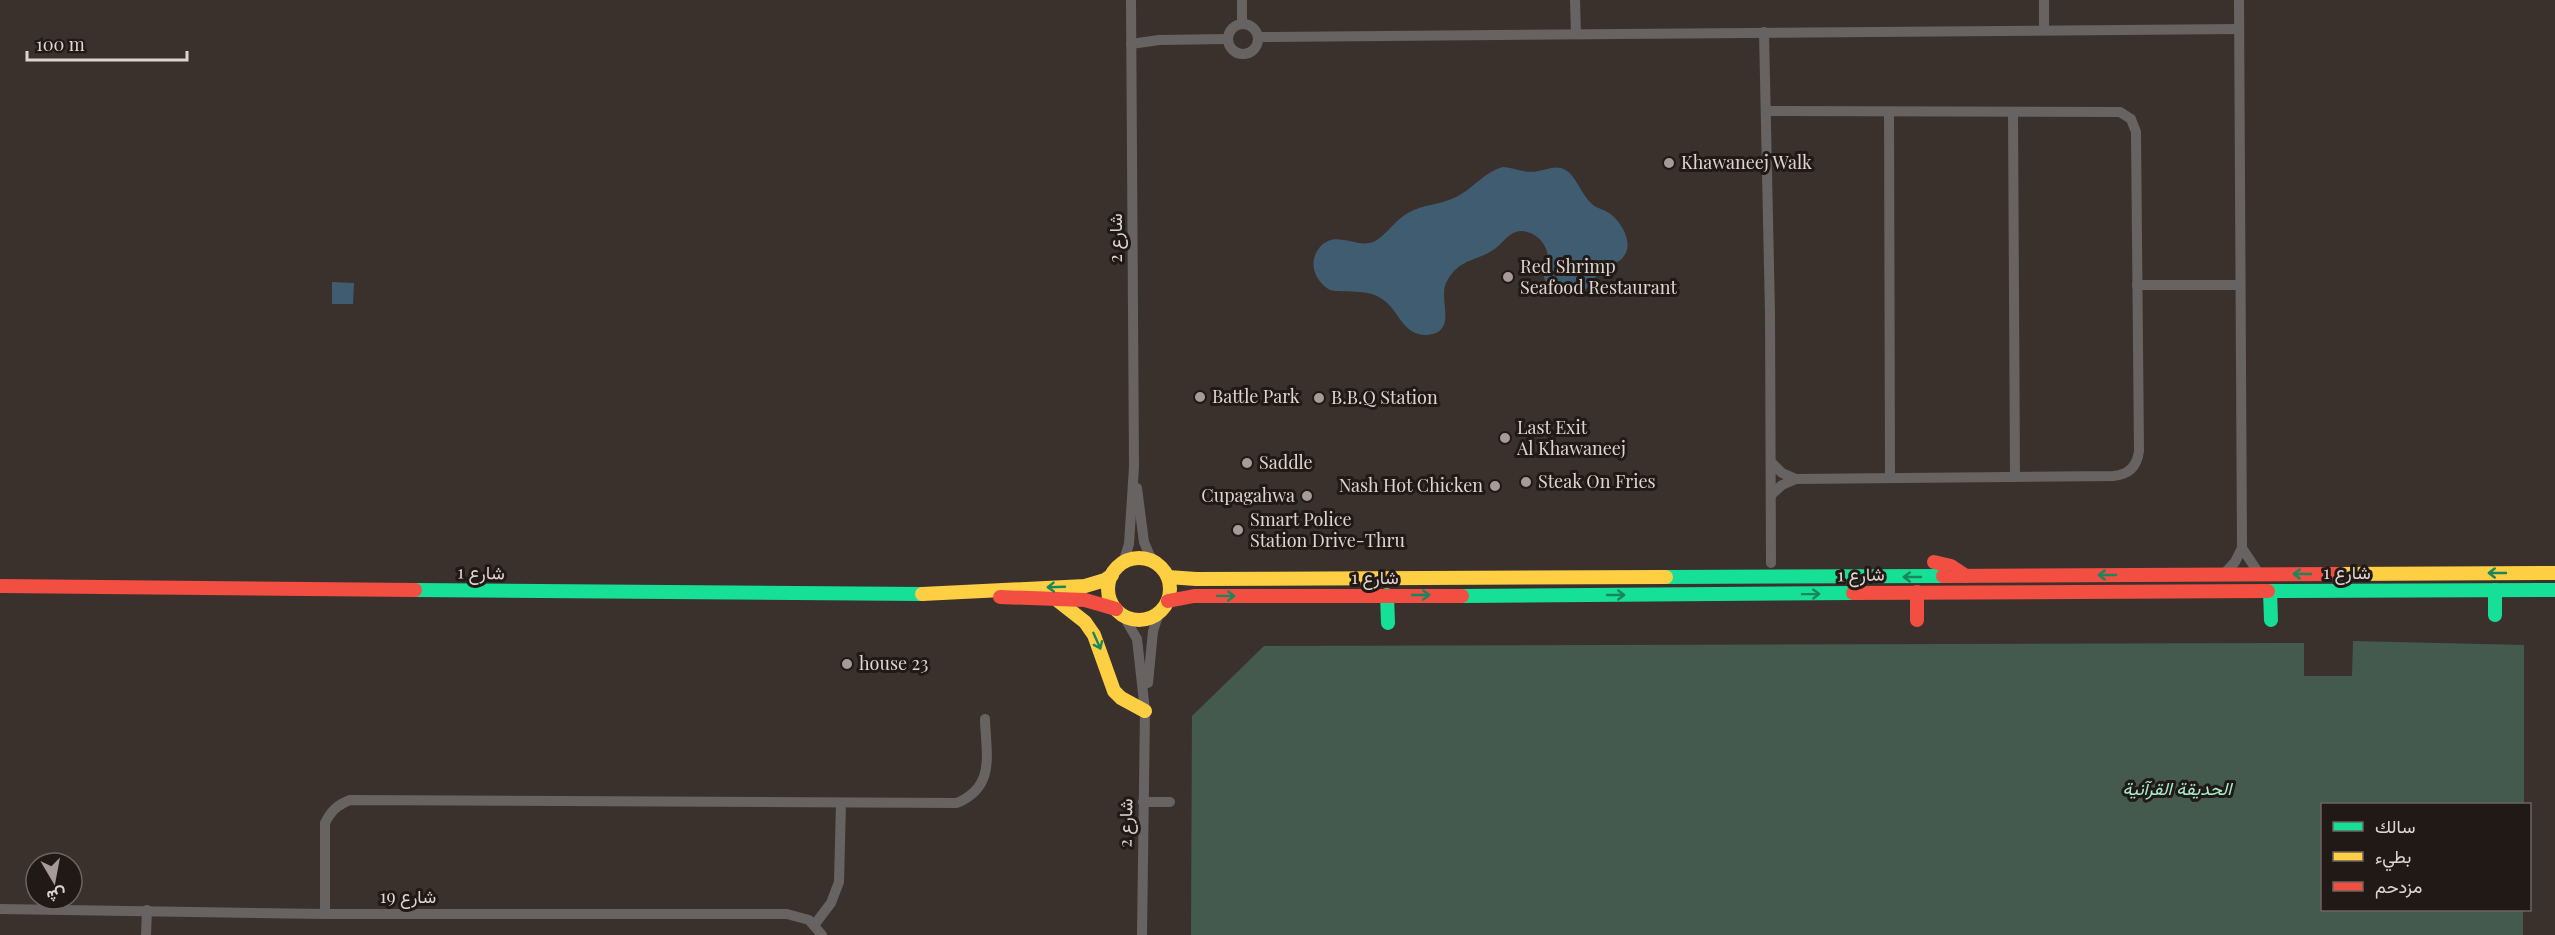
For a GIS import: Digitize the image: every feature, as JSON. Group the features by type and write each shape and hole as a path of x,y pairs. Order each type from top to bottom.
{"street":[{"name":"شارع 2","path":"1123,563 1129,544 1134,476 1131,0"},
{"path":"1242,0 1242,23"},
{"path":"1575,0 1576,34"},
{"path":"2044,0 2044,30"},
{"path":"2224,574 2235,562 2242,548 2239,0"},
{"path":"1242,23 1253,27 1258,37 1254,50 1244,54 1231,49 1227,39 1231,28 1242,23"},
{"path":"1258,37 2239,29"},
{"path":"1764,32 1771,563"},
{"path":"1131,40 1227,39"},
{"path":"1766,111 2120,112 2131,119 2136,132 2139,451 2132,470 2120,476 1796,479 1782,485 1771,495"},
{"path":"1889,112 1890,478"},
{"path":"2013,112 2015,477"},
{"path":"2137,285 2240,285"},
{"path":"1771,462 1782,473 1796,479"},
{"name":"شارع 2","path":"1134,476 1144,542 1152,561"},
{"path":"2242,548 2260,574"},
{"path":"1137,558 1152,561 1161,567 1168,577 1170,589 1168,601 1159,613 1141,620 1119,612 1109,596 1112,575 1123,563 1137,558"},
{"path":"1934,562 1951,566 1966,576"},
{"name":"شارع 1","path":"1168,577 1196,579 2555,573"},
{"name":"شارع 1","path":"962,594 994,590 1085,586 1105,580 1112,575"},
{"name":"شارع 1","path":"0,586 701,594 962,594 1097,602 1119,612"},
{"path":"2495,590 2495,615"},
{"name":"شارع 1","path":"1168,601 1194,596 1673,596 1917,592 2555,590"},
{"path":"2270,591 2271,620"},
{"path":"1917,592 1917,620"},
{"path":"1387,595 1388,623"},
{"path":"1057,600 1085,622 1094,635 1114,691 1121,698 1145,711"},
{"name":"شارع 2","path":"1119,612 1137,639 1145,711"},
{"name":"شارع 2","path":"1142,935 1145,711 1152,638 1159,613"},
{"path":"325,914 325,824 330,813 339,804 350,800 957,803 970,797 980,787 986,774 986,719"},
{"path":"1143,802 1170,802"},
{"path":"822,935 815,924 831,903 839,882 841,803"},
{"name":"شارع 19","path":"0,909 325,914 787,914 802,917 815,924"},
{"path":"146,935 147,910"}],"green space":[{"name":"الحديقة القرآنية","path":"2353,641 2524,645 2524,803 2321,803 2321,911 2523,911 2523,935 1191,935 1192,716 1264,646 2304,643 2304,676 2352,676"}],"water":[{"path":"1503,167 1529,172 1555,167 1566,170 1590,202 1618,221 1627,239 1627,251 1624,256 1601,270 1584,290 1569,294 1558,293 1548,287 1544,276 1548,254 1542,242 1527,232 1514,233 1486,254 1456,269 1444,290 1445,322 1436,333 1426,335 1412,332 1407,328 1380,297 1366,293 1330,290 1320,282 1314,271 1314,259 1320,247 1327,242 1341,240 1370,243 1385,234 1408,213 1456,197 1496,169"},
{"path":"332,282 354,283 353,304 332,304"}],"traffic: fast":[{"path":"1666,577 1943,576"},
{"path":"415,590 922,594"},
{"path":"2495,590 2495,615"},
{"path":"2268,591 2555,590"},
{"path":"2270,591 2271,620"},
{"path":"1462,596 1853,593"},
{"path":"1387,595 1388,623"}],"traffic: slow":[{"path":"1139,558 1161,567 1170,589 1161,611 1139,620 1117,611 1108,589 1117,567 1139,558"},
{"path":"2338,574 2555,573"},
{"path":"922,594 1085,586 1105,580 1112,575"},
{"path":"1168,577 1196,579 1666,577"},
{"path":"1057,600 1085,622 1094,635 1114,691 1121,698 1145,711"}],"traffic: jam":[{"path":"1934,562 1951,566 1966,576"},
{"path":"1943,576 2338,574"},
{"path":"0,586 415,590"},
{"path":"1853,593 2268,591"},
{"path":"1917,592 1917,620"},
{"path":"1168,601 1194,596 1462,596"},
{"path":"1000,597 1085,600 1116,609"}],"place":[{"name":"Khawaneej Walk","path":"1669,163"},
{"name":"Red Shrimp Seafood Restaurant","path":"1508,277"},
{"name":"Battle Park","path":"1200,397"},
{"name":"B.B.Q Station","path":"1319,398"},
{"name":"Last Exit Al Khawaneej","path":"1505,438"},
{"name":"Saddle","path":"1247,463"},
{"name":"Steak On Fries","path":"1526,482"},
{"name":"Nash Hot Chicken","path":"1495,486"},
{"name":"Cupagahwa","path":"1307,496"},
{"name":"Smart Police Station Drive-Thru","path":"1238,530"},
{"name":"house 23","path":"847,664"}]}
